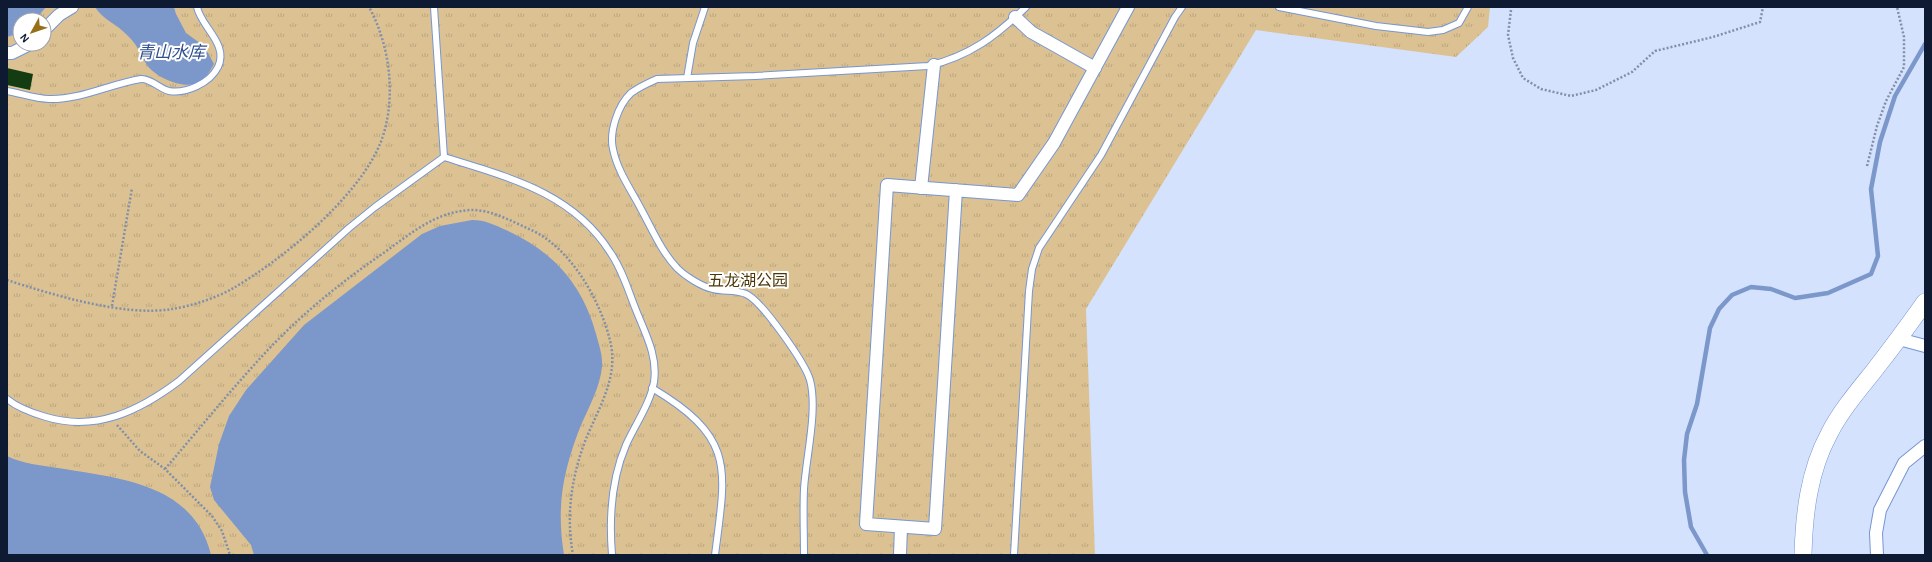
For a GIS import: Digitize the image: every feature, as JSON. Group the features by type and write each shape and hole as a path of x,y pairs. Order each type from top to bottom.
{"street":[{"path":"52,22 72,7"},
{"path":"956,190 935,529 866,524 887,185 921,188 956,190 1018,195 1054,143 1128,7"},
{"path":"1015,17 1031,32 1095,68"},
{"path":"921,188 934,65"},
{"path":"1803,555 1804,524 1810,490 1820,453 1829,434 1856,394 1899,339 1925,302"},
{"path":"1899,339 1925,346"},
{"path":"1877,555 1876,533 1880,510 1904,463 1925,446"},
{"path":"900,555 902,526"}],"lane":[{"path":"7,91 48,99 71,97 143,79 168,91 186,91 202,85 218,68 221,54 214,38 198,14 197,7"},
{"path":"434,7 444,157"},
{"path":"687,78 693,43 705,7"},
{"path":"804,555 804,489 812,405 810,380 793,349 761,306 748,295 736,290 713,289 694,280 678,269 664,251 619,166 613,149 613,132 620,110 630,94 644,84 657,79 763,76 934,65 951,61 971,52 1006,27 1026,7"},
{"path":"1014,555 1028,291 1032,269 1039,248 1101,155 1175,17 1182,7"},
{"path":"1279,7 1376,26 1428,32 1443,30 1459,23 1468,7"},
{"path":"444,157 516,180 538,190 570,209 591,227 605,244 619,267 653,352 655,372 652,388 626,445 616,476 611,510 612,555"},
{"path":"7,399 25,410 59,420 94,422 111,418 144,404 179,381 359,220 417,175 444,157"},
{"path":"652,388 673,400 701,424 712,438 717,450 721,463 723,484 715,555"}],"path":[{"path":"7,280 50,293 112,306 142,311 173,309 210,298 229,290 286,251 326,216 358,180 367,169 380,143 385,127 390,94 385,51 369,7"},
{"path":"1511,10 1508,35 1513,58 1523,78 1540,89 1570,96 1596,90 1626,75 1655,51 1713,37 1760,22 1763,7"},
{"path":"1867,166 1877,126 1886,101 1904,66 1904,37 1897,7"},
{"path":"112,306 132,188"},
{"path":"165,469 256,362 298,321 343,282 425,223 457,212 483,211 539,233 573,265 589,288 600,310 610,339 613,356 611,377 584,444 573,480 570,513 573,555"},
{"path":"111,418 140,451 165,469 212,516 222,531 230,555"}],"green space":[{"name":"五龙湖公园","path":"7,7 1490,7 1488,27 1456,57 1256,30 1086,309 1095,555 7,555"}],"water":[{"path":"7,7 46,7 42,12 12,12 12,35 7,37"},
{"name":"青山水库","path":"95,7 174,7 186,33 204,46 214,64 203,79 193,84 188,85 175,83 161,77 150,69 131,39 102,15"},
{"path":"472,220 486,222 523,238 552,259 574,285 583,300 590,316 599,346 602,367 599,382 575,442 563,488 561,520 564,555 254,555 251,545 214,500 210,487 219,444 229,416 246,390 304,325 422,234 440,226"},
{"path":"7,456 25,463 105,476 151,488 171,498 188,512 202,531 211,555 7,555"}],"building":[{"path":"7,68 33,74 30,90 7,85"}],"waterway":[{"path":"1707,555 1691,527 1685,492 1684,460 1687,434 1697,404 1710,328 1719,309 1732,295 1751,287 1771,289 1795,298 1828,293 1871,274 1878,256 1871,189 1880,142 1895,96 1925,44"}]}
